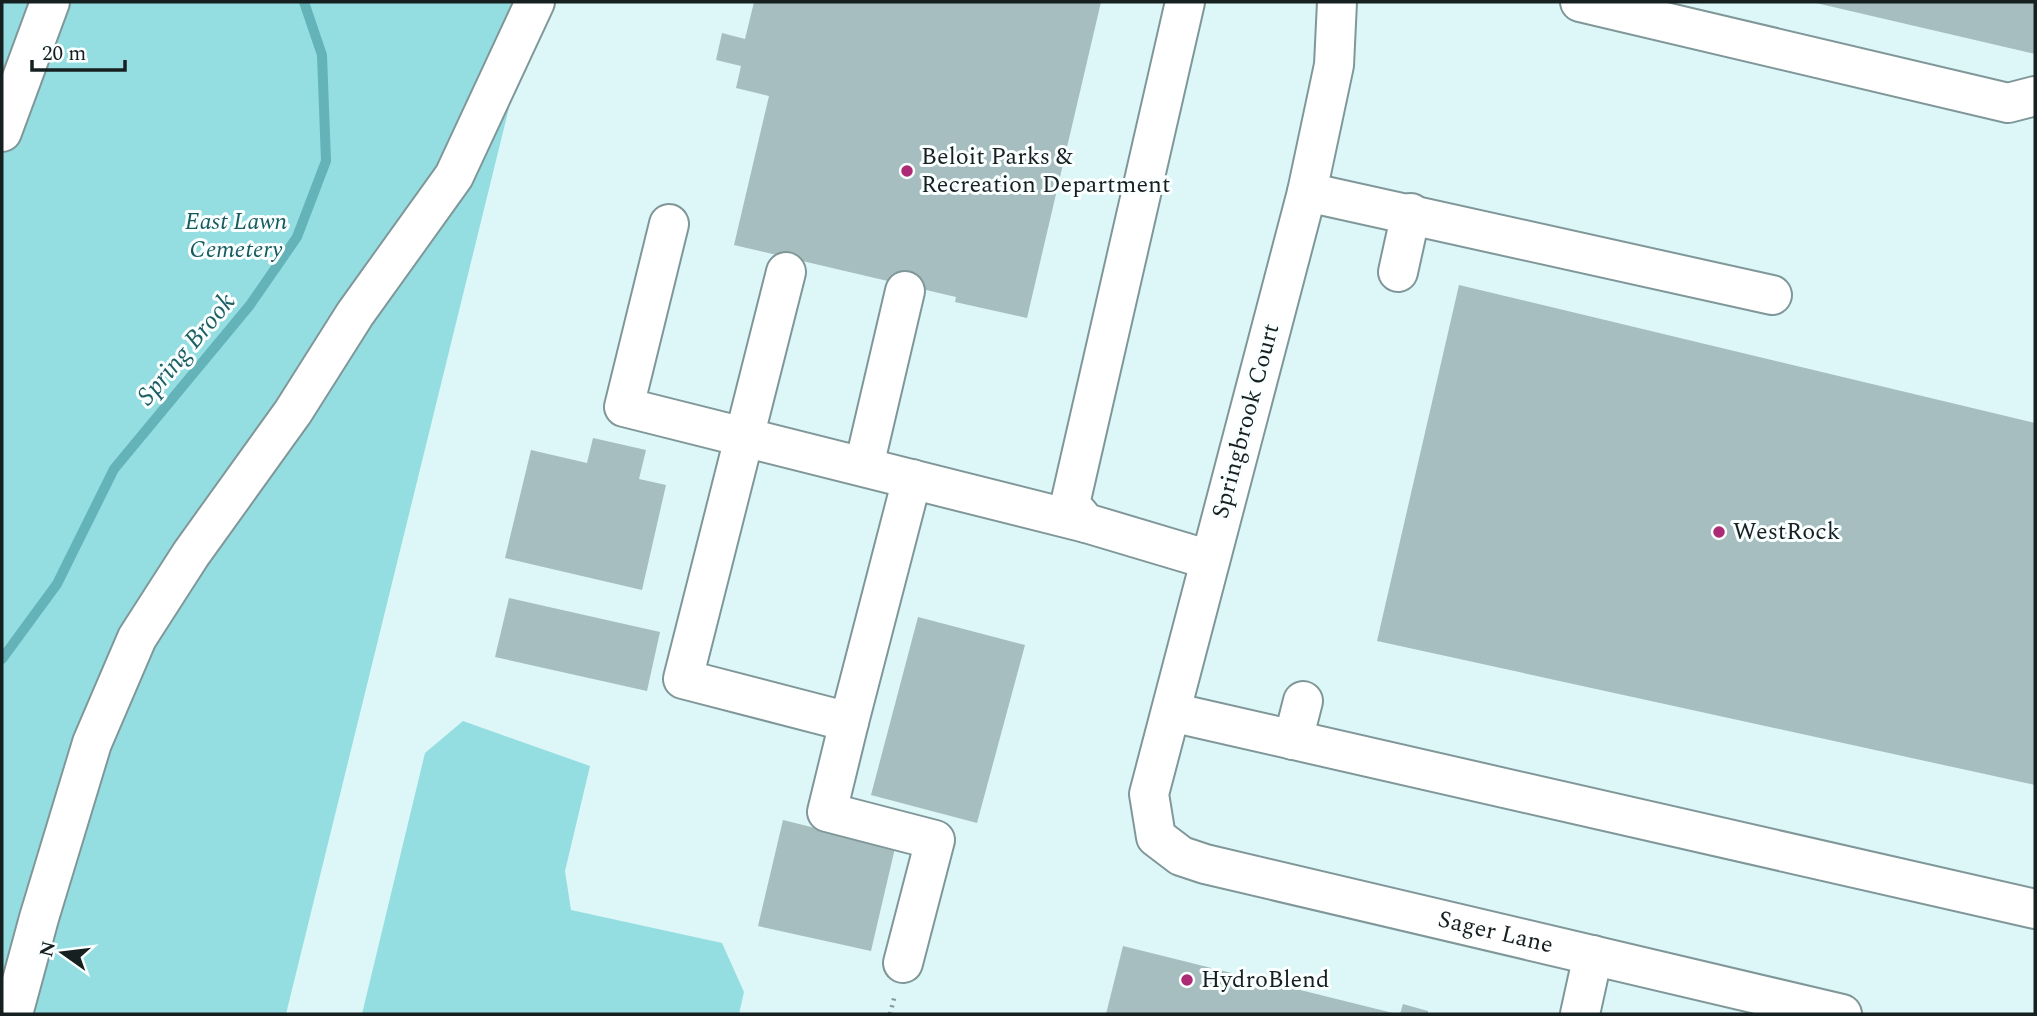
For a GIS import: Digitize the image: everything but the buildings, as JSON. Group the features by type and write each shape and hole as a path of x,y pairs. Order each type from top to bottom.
{"street":[{"path":"2,132 50,2"},
{"path":"13,1014 92,743 137,638 191,554 293,412 355,314 454,177 535,2"},
{"path":"1086,523 1070,504 1185,2"},
{"name":"Springbrook Court","path":"1156,837 1149,794 1307,191 1334,65 1337,2"},
{"path":"1580,2 2008,103 2035,96"},
{"path":"1307,191 1772,295"},
{"path":"1398,272 1411,213"},
{"path":"669,225 624,407 1086,523 1210,560"},
{"path":"786,271 683,679 849,722"},
{"path":"864,466 905,291"},
{"path":"903,962 934,840 827,812 912,479"},
{"path":"1293,740 1303,701"},
{"path":"1171,712 2035,909"},
{"name":"Sager Lane","path":"1156,837 1181,856 1205,864 1842,1014"},
{"path":"1580,1014 1593,955"}],"green space":[{"name":"East Lawn Cemetery","path":"2,2 535,2 286,1014 2,1014"},
{"path":"463,721 590,766 565,871 571,910 722,943 744,992 739,1014 362,1014 425,753"}],"waterway":[{"name":"Spring Brook","path":"2,659 57,584 114,469 250,305 297,237 326,161 322,55 304,2"}],"place":[{"name":"Beloit Parks & Recreation Department","path":"907,171"},
{"name":"WestRock","path":"1719,532"},
{"name":"HydroBlend","path":"1187,980"}]}
